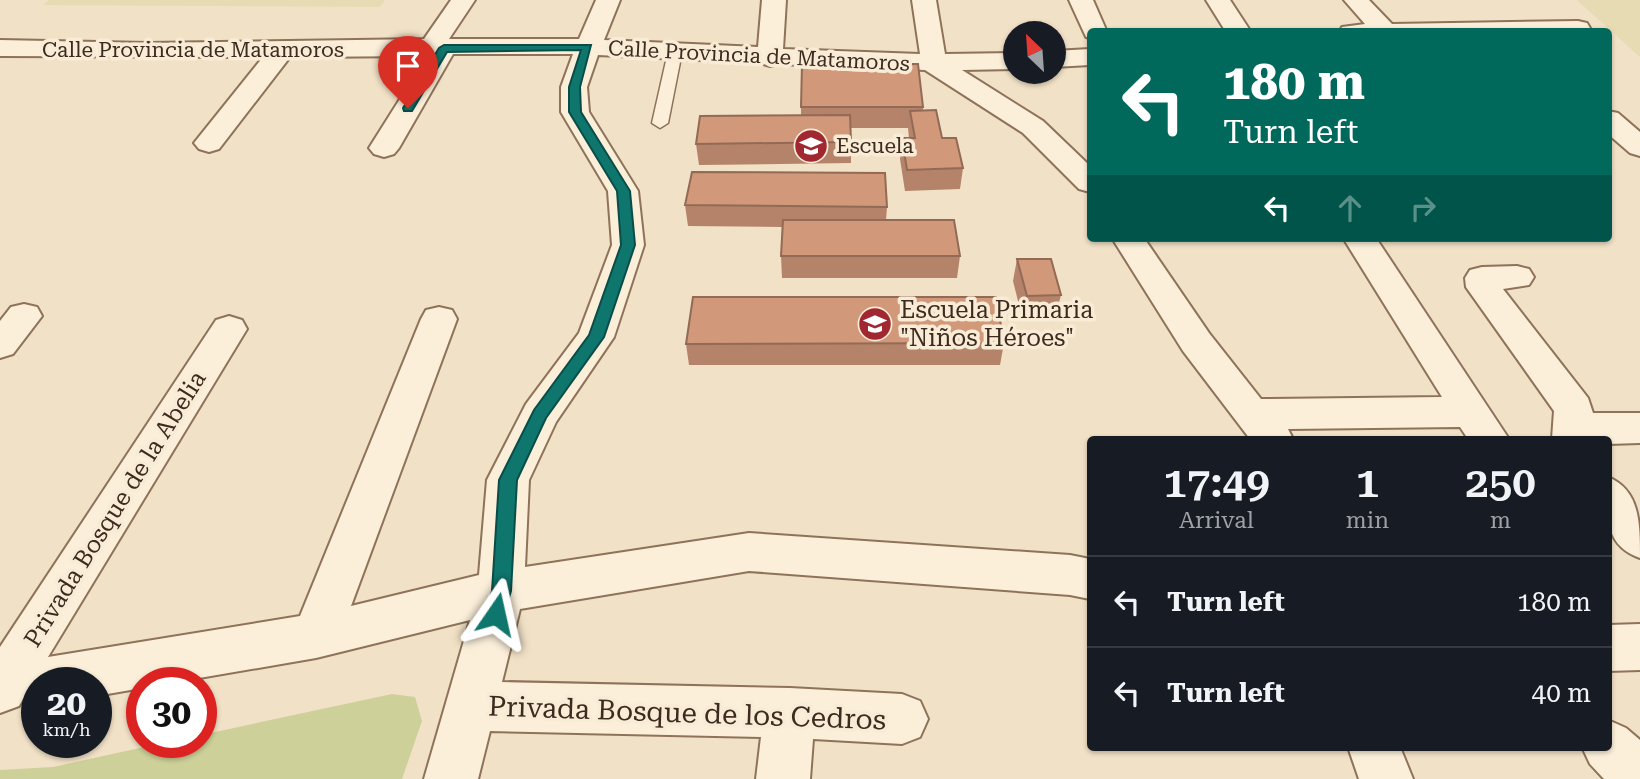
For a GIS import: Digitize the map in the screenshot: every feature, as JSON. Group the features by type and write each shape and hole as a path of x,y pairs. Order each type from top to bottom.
{"street":[{"path":"384,148 463,0"},
{"path":"451,779 502,591 508,480 540,415 596,337 628,245 623,191 575,112 574,87 587,47 608,0"},
{"path":"770,58 774,0"},
{"path":"924,0 934,64 1033,127 1087,180"},
{"path":"1081,0 1093,28"},
{"path":"1218,0 1237,28"},
{"path":"1356,0 1370,28"},
{"path":"1488,8 1508,28"},
{"name":"Calle Provincia de Matamoros","path":"0,48 281,51 587,47 934,64 1003,61"},
{"path":"209,143 281,51"},
{"path":"1066,59 1087,58"},
{"path":"1612,122 1640,147"},
{"path":"1130,242 1149,273 1262,427 1481,426"},
{"path":"1362,242 1481,426"},
{"path":"1517,277 1482,278 1483,287 1574,409 1572,434 1640,428"},
{"path":"0,345 24,316"},
{"path":"316,636 439,319"},
{"name":"Privada Bosque de la Abelia","path":"0,689 229,329"},
{"path":"1612,500 1640,538"},
{"path":"112,671 316,636 502,591 748,552 1087,578"},
{"path":"1612,648 1640,647"},
{"path":"0,689 21,686"},
{"name":"Privada Bosque de los Cedros","path":"472,706 790,713 902,719"},
{"path":"783,779 790,713"},
{"path":"1612,750 1640,777"},
{"path":"1376,751 1386,779"}],"lane":[{"path":"660,123 675,52"}],"shaded area":[{"path":"49,0 385,0 380,7 43,5"},
{"path":"1577,0 1640,0 1640,57 1612,32 1612,28 1608,28"}],"green space":[{"path":"392,694 415,697 422,721 402,779 0,779 0,770 53,767 94,758 112,758 112,754 126,751 126,758 217,758 217,732"}],"building":[{"path":"802,64 918,64 923,107 801,107"},
{"path":"936,110 942,138 956,138 963,168 907,170 902,138 915,138 910,111"},
{"path":"850,115 851,142 696,144 700,116"},
{"path":"692,172 885,173 887,207 685,205"},
{"path":"783,220 954,220 960,256 781,256"},
{"path":"1017,259 1051,259 1061,295 1027,296"},
{"path":"693,297 996,297 1004,343 686,344"}],"place":[{"name":"Escuela","path":"811,146"},
{"name":"Escuela Primaria \"Niños Héroes\"","path":"875,324"}],"route":[{"path":"408,108 444,48 587,47 574,87 575,112 623,191 628,245 596,337 540,415 508,480 502,591 496,614"}]}
